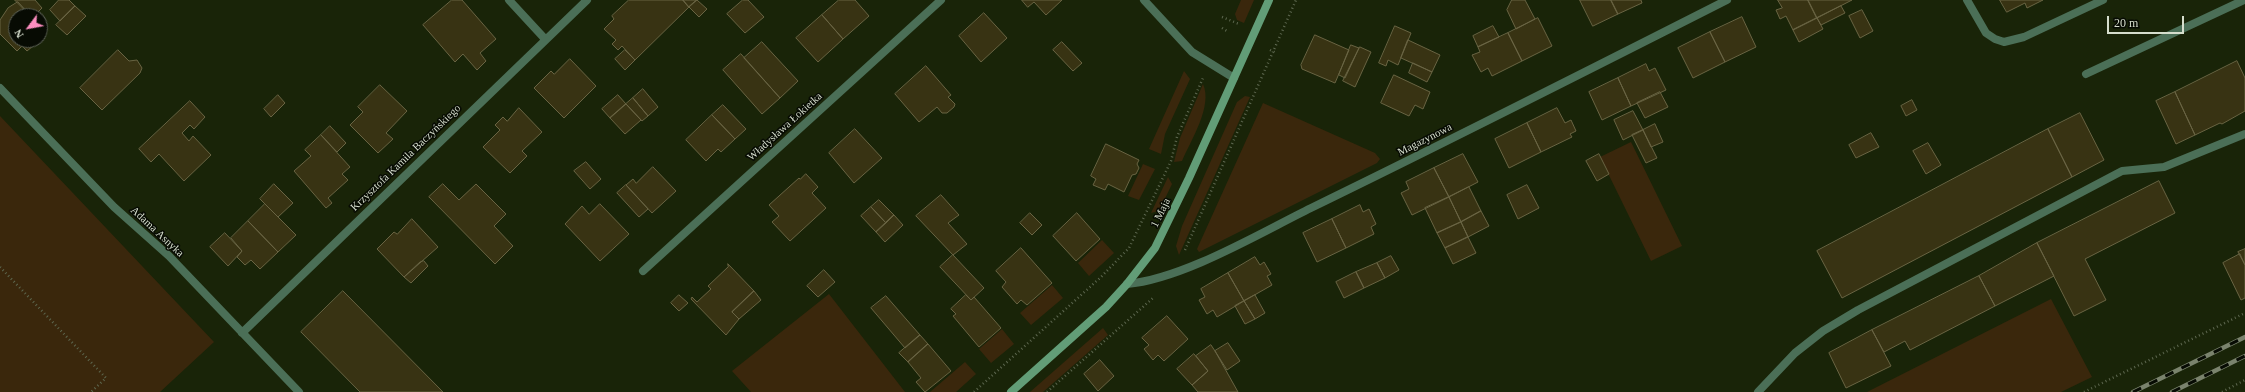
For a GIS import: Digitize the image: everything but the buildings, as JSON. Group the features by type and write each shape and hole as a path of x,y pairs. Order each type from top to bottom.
{"street":[{"path":"510,0 545,39"},
{"name":"Krzysztofa Kamila Baczyńskiego","path":"242,333 587,0"},
{"name":"Władysława Łokietka","path":"643,271 941,0"},
{"path":"1144,0 1192,52 1234,78"},
{"name":"1 Maja","path":"1011,392 1106,308 1146,261 1166,228 1269,0"},
{"name":"Magazynowa","path":"1127,284 1148,281 1204,260 1409,161 1727,0"},
{"path":"1967,0 1986,33 1995,39 2004,42 2024,37 2103,0"},
{"path":"2086,74 2244,0"},
{"name":"Adama Asnyka","path":"0,88 114,206 169,256 299,392"},
{"path":"1758,392 1795,353 1823,331 1858,310 2122,171 2164,167 2245,134"}],"path":[{"path":"1182,256 1296,0"},
{"path":"1222,17 1243,26"},
{"path":"1222,28 1227,31"},
{"path":"974,392 1101,277 1129,248 1171,161 1177,137 1202,81"},
{"path":"0,267 106,378 91,392"},
{"path":"1047,392 1154,298"},
{"path":"2084,392 2245,313"},
{"path":"2222,392 2245,380"}],"shaded area":[{"path":"1241,0 1254,0 1244,23 1237,20 1235,14"},
{"path":"1184,71 1190,79 1165,134 1161,154 1149,149"},
{"path":"1203,84 1205,102 1200,123 1182,161 1174,162 1180,138"},
{"path":"1245,96 1250,97 1179,255 1176,246 1182,226 1237,102"},
{"path":"1263,103 1375,153 1380,159 1377,163 1199,252 1197,249"},
{"path":"0,116 214,342 160,392 0,392"},
{"path":"1631,142 1682,246 1651,261 1600,157"},
{"path":"1143,164 1155,169 1139,200 1128,196"},
{"path":"1168,177 1172,184 1159,211 1151,213"},
{"path":"1102,240 1114,253 1089,276 1078,263"},
{"path":"1052,285 1063,298 1031,325 1020,313"},
{"path":"829,294 905,392 751,392 732,371"},
{"path":"2051,299 2092,377 2061,392 1867,392"},
{"path":"1103,328 1108,335 1043,392 1030,392"},
{"path":"1002,329 1014,344 991,363 979,349"},
{"path":"965,362 976,374 956,392 930,392"}],"railway":[{"path":"2133,392 2245,337"},
{"path":"2172,392 2245,356"}]}
